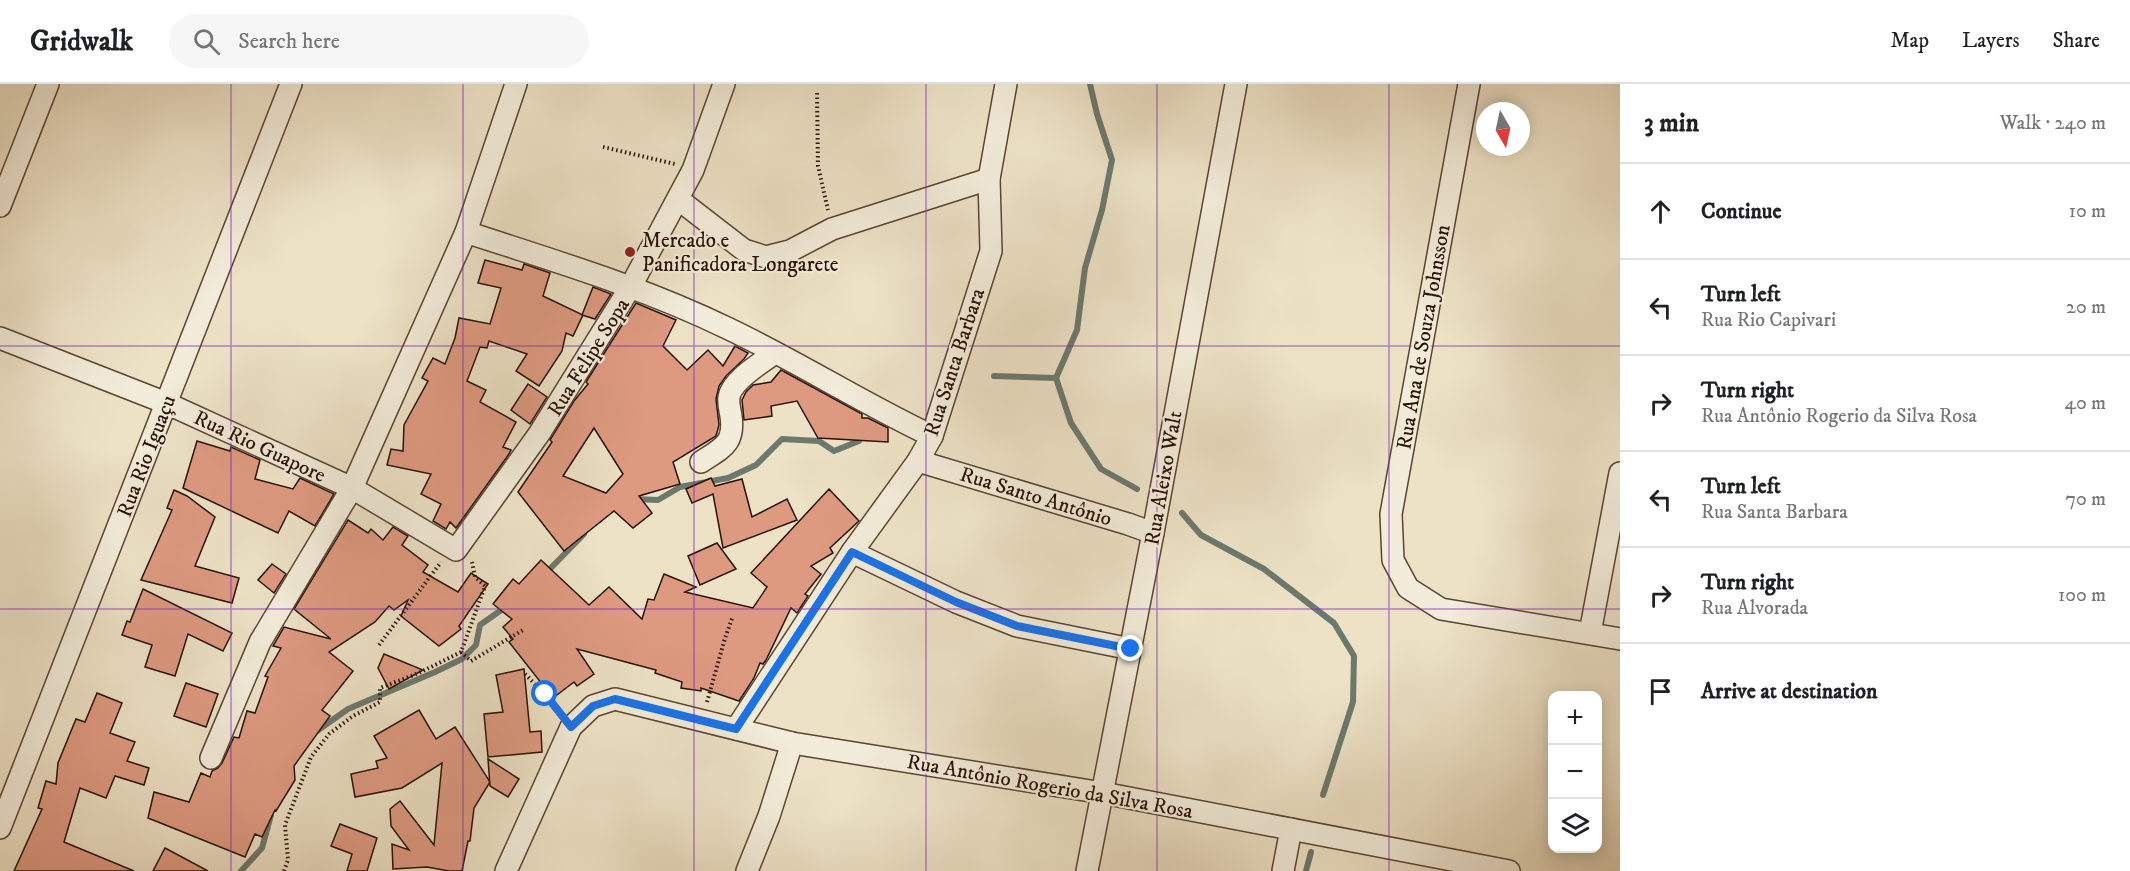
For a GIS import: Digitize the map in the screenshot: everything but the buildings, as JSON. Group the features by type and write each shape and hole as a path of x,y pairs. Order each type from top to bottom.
{"street":[{"path":"0,206 48,84"},
{"name":"Rua Rio Iguaçu","path":"0,828 291,84"},
{"path":"212,758 260,642 352,488 466,232 516,84"},
{"name":"Rua Felipe Sopa","path":"460,553 539,434 631,286 693,170 724,84"},
{"name":"Rua Santa Barbara","path":"736,729 852,552 918,460 932,436 991,251 989,179 1006,84"},
{"name":"Rua Aleixo Walt","path":"1087,871 1153,533 1236,84"},
{"name":"Rua Ana de Souza Johnsson","path":"1469,84 1390,514 1393,560 1408,588 1442,609 1590,633"},
{"path":"678,199 744,250 766,257 790,251 832,229 989,179"},
{"path":"466,232 631,286 726,327 932,436"},
{"name":"Rua Rio Guapore","path":"0,338 166,403 352,488 460,553"},
{"path":"701,462 724,447 730,438 732,426 729,398 734,387 749,372 775,353"},
{"name":"Rua Santo Antônio","path":"918,460 1153,533"},
{"path":"1620,473 1590,633 1620,639"},
{"path":"852,552 956,602 1017,626 1131,649"},
{"name":"Rua Antônio Rogerio da Silva Rosa","path":"571,727 593,706 615,699 792,742 1102,793 1509,871"},
{"path":"506,871 571,727"},
{"path":"747,871 769,816 792,742"},
{"path":"1284,871 1291,829"}],"path":[{"path":"817,93 818,166 832,229"},
{"path":"603,147 693,170"},
{"path":"284,871 288,860 285,825 311,757 329,734 352,716 380,702 380,688 462,653 484,586 475,577 460,553 379,645"},
{"path":"702,720 733,616"},
{"path":"462,653 471,661 523,630"},
{"path":"525,674 545,694 571,727"}],"waterway":[{"path":"1090,84 1112,160 1102,210 1085,268 1077,330 1056,378 1071,423 1101,469 1137,489"},
{"path":"994,376 1056,378"},
{"path":"634,499 658,500 680,487 728,478 756,465 782,439 819,441 834,451 859,441"},
{"path":"1182,513 1201,535 1264,569 1334,623 1354,656 1353,702 1323,795"},
{"path":"545,574 584,534"},
{"path":"317,731 348,709 462,659 476,645 480,625 507,606"},
{"path":"241,871 262,848 271,815"},
{"path":"1306,871 1311,852"}],"place":[{"name":"Mercado e Panificadora Longarete","path":"630,252"}],"route":[{"path":"545,694 571,727 593,706 615,699 736,729 852,552 956,602 1017,626 1131,649"}]}
